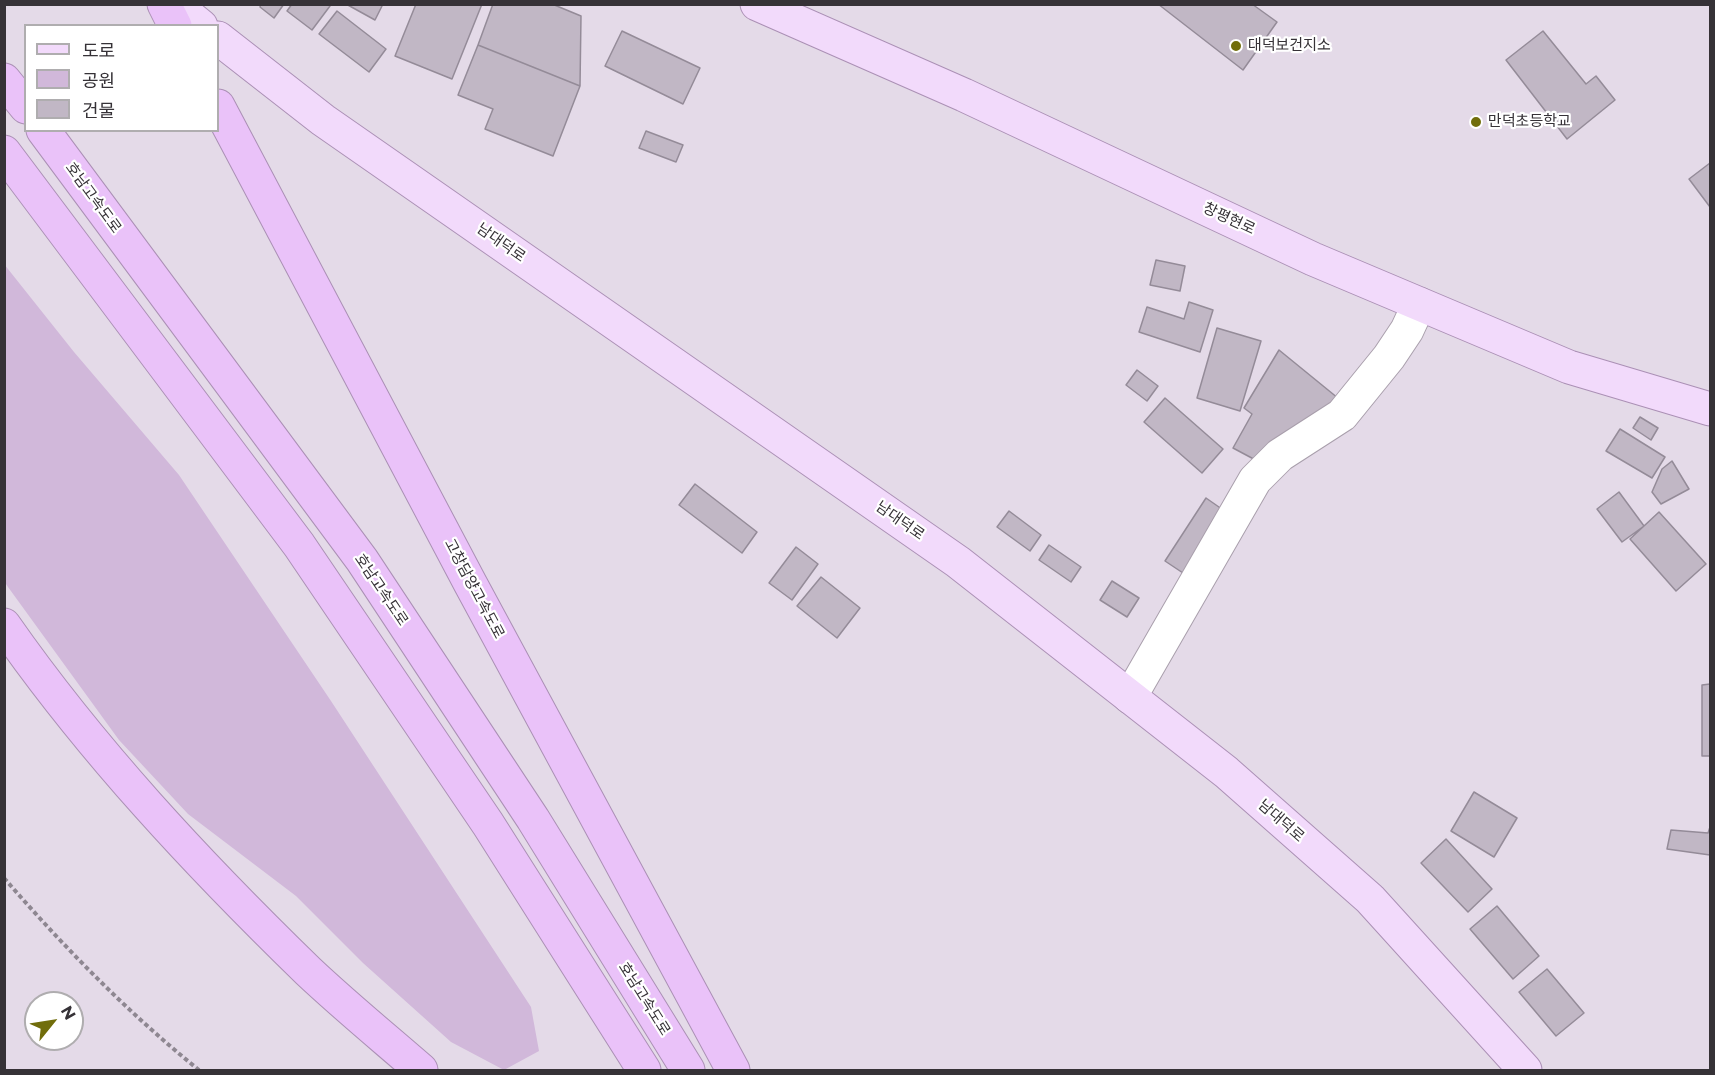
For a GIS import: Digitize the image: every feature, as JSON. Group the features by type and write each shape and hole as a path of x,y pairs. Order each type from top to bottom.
{"highway":[{"path":"164,4 174,24"},
{"path":"4,80 24,105"},
{"name":"고창담양고속도로","path":"219,108 470,583 733,1071"},
{"name":"호남고속도로","path":"44,132 362,560 533,819 688,1071"},
{"path":"4,152 299,544 488,824 644,1071"},
{"path":"4,625 124,779 213,876 309,972 421,1071"}],"main road":[{"path":"174,4 199,24"},
{"name":"창평현로","path":"757,4 964,96 1313,259 1569,367 1710,409"},
{"name":"남대덕로","path":"219,39 323,120 958,562 1226,772 1370,899 1526,1071"}],"lane":[{"path":"1130,697 1254,480 1280,455 1342,415 1389,357 1407,330 1419,304"}],"path":[{"path":"4,878 61,942 159,1038 199,1071"}],"green space":[{"path":"4,264 74,352 179,475 331,701 531,1007 539,1051 504,1070 451,1042 363,963 296,896 188,814 119,740 8,587 4,581"}],"building":[{"path":"261,4 284,4 274,18 260,7"},
{"path":"292,4 328,4 330,6 312,30 287,11"},
{"path":"346,4 383,4 375,20"},
{"path":"416,4 482,4 452,79 395,56"},
{"path":"493,4 552,4 581,16 580,86 478,45"},
{"name":"대덕보건지소","path":"1158,4 1252,4 1277,22 1243,70"},
{"path":"337,11 386,49 369,72 319,34"},
{"path":"622,31 700,68 683,104 605,66"},
{"path":"1543,31 1586,84 1596,76 1615,100 1567,139 1506,60"},
{"path":"478,45 580,86 553,156 485,129 493,109 458,95"},
{"path":"646,131 683,145 676,162 639,148"},
{"path":"1710,163 1710,207 1689,179"},
{"path":"1156,260 1185,266 1180,291 1150,285"},
{"path":"1189,302 1213,310 1200,352 1139,332 1147,307 1184,319"},
{"path":"1217,328 1261,341 1240,411 1197,398"},
{"path":"1279,350 1344,403 1263,464 1233,448 1252,414 1244,408"},
{"path":"1137,370 1158,386 1147,401 1126,385"},
{"path":"1165,398 1223,449 1202,473 1144,422"},
{"path":"1640,417 1658,428 1651,440 1633,428"},
{"path":"1620,429 1665,457 1652,478 1606,451"},
{"path":"1672,461 1689,489 1661,504 1652,492 1662,469"},
{"path":"695,484 757,532 742,553 679,505"},
{"path":"1619,492 1644,526 1622,542 1597,509"},
{"path":"1206,498 1229,514 1189,577 1165,561"},
{"path":"1009,511 1041,535 1030,551 997,527"},
{"path":"1659,512 1706,564 1676,591 1630,539"},
{"path":"1049,545 1081,567 1071,582 1039,560"},
{"path":"796,547 818,564 792,600 769,583"},
{"path":"821,577 860,608 837,638 797,606"},
{"path":"1112,581 1139,598 1127,617 1100,600"},
{"path":"1710,684 1710,756 1702,756 1702,685"},
{"path":"1474,792 1517,818 1494,857 1451,831"},
{"path":"1710,827 1710,855 1667,849 1671,830 1708,833"},
{"path":"1446,839 1492,889 1468,912 1421,863"},
{"path":"1497,906 1539,956 1513,979 1470,929"},
{"path":"1547,969 1584,1013 1556,1036 1519,992"}],"place":[{"name":"대덕보건지소","path":"1236,46"},
{"name":"만덕초등학교","path":"1476,122"}]}
